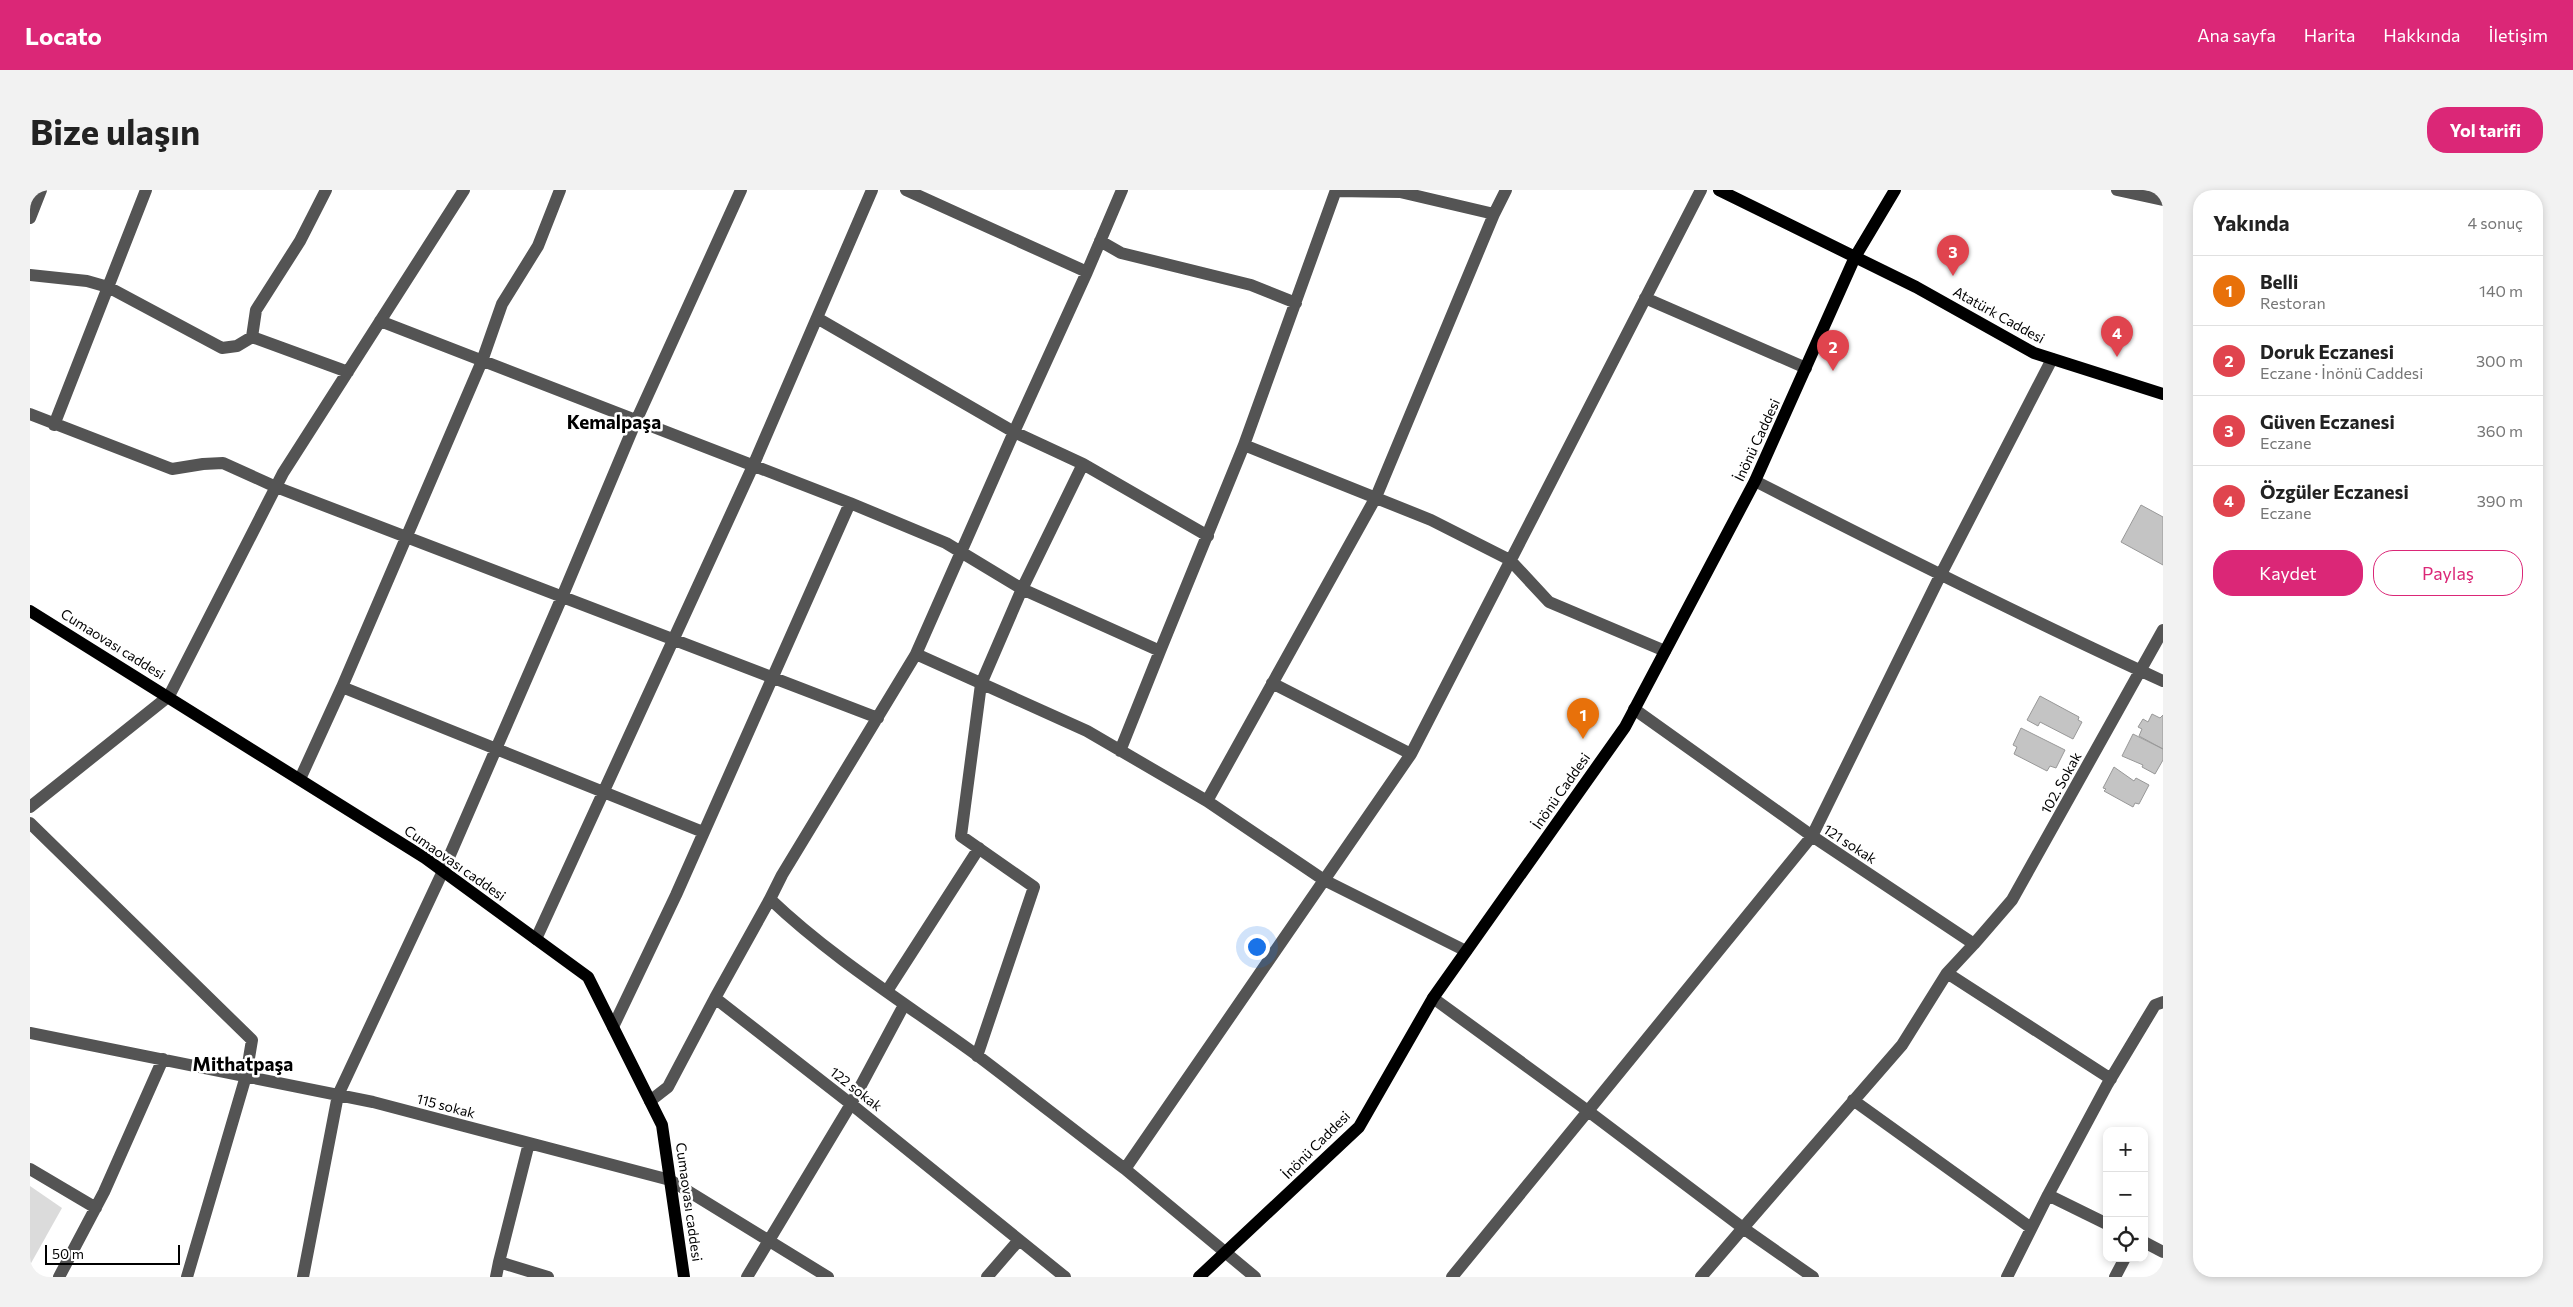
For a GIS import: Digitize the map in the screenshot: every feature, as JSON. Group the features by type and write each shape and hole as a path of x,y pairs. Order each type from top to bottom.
{"main road":[{"name":"Atatürk Caddesi","path":"1719,190 1916,287 2034,353 2163,394"},
{"name":"İnönü Caddesi","path":"1198,1277 1359,1127 1433,998 1625,727 1755,481 1855,257 1895,190"},
{"name":"Cumaovası caddesi","path":"30,610 169,696 443,871 588,977 662,1125 684,1277"}],"street":[{"path":"30,218 41,190"},
{"path":"54,425 146,190"},
{"path":"252,337 256,310 300,241 326,190"},
{"path":"30,807 169,696 276,487 464,190"},
{"path":"300,779 342,687 482,361 502,304 538,246 560,190"},
{"path":"303,1277 338,1095 443,871 562,598 636,421 741,190"},
{"path":"536,939 753,466 872,190"},
{"path":"906,190 1087,272"},
{"path":"650,1101 668,1087 782,874 916,654 1122,190"},
{"path":"1207,801 1376,497 1494,214 1506,190"},
{"path":"1125,1169 1410,754 1701,190"},
{"path":"2117,190 2163,200"},
{"path":"1120,751 1244,445 1336,191 1400,192 1494,214"},
{"path":"1100,241 1122,253 1234,281 1296,303"},
{"path":"30,275 87,281 108,287 222,348 237,346 252,337"},
{"path":"1645,298 1806,368"},
{"path":"817,318 1014,432 1083,464 1208,536"},
{"path":"380,321 850,503 946,543 1022,590 1160,651"},
{"path":"252,337 348,372"},
{"path":"1634,709 1812,836 1940,576 2052,359"},
{"path":"30,414 54,425 172,469 203,464 223,464 406,538 878,718"},
{"path":"1244,445 1432,520 1510,560 1549,602 1665,651"},
{"path":"977,1056 1034,887 961,836 981,684 1022,590 1083,464"},
{"path":"1755,481 1940,576 2163,681"},
{"path":"613,1027 703,832 850,503"},
{"name":"102. Sokak","path":"1974,944 2012,900 2163,630"},
{"path":"916,654 1088,732 1207,801 1324,880 1466,951"},
{"path":"1272,683 1410,754"},
{"path":"342,687 703,832"},
{"path":"30,823 252,1040 246,1076 187,1277"},
{"name":"121 sokak","path":"1452,1277 1812,836 1974,944"},
{"path":"887,991 979,848"},
{"path":"770,899 791,918 904,1005 977,1056 1125,1169 1255,1277"},
{"path":"1701,1277 1902,1045 1947,974 1974,944"},
{"path":"1947,974 2111,1079"},
{"name":"122 sokak","path":"715,998 851,1104 1065,1277"},
{"path":"1433,998 1588,1111 1743,1228 1813,1277"},
{"path":"2007,1277 2048,1195 2111,1079 2155,1005 2163,1002"},
{"path":"747,1277 851,1104 904,1005"},
{"name":"115 sokak","path":"30,1033 338,1095 670,1180 828,1277"},
{"path":"59,1277 96,1208 163,1059"},
{"path":"1853,1100 2031,1228"},
{"path":"496,1277 529,1143"},
{"path":"30,1169 96,1208"},
{"path":"2048,1195 2103,1222"},
{"path":"987,1277 1019,1240"},
{"path":"2148,1244 2163,1252"},
{"path":"500,1262 548,1277"},
{"path":"2115,1277 2123,1262"}],"shaded area":[{"path":"30,1186 62,1208 30,1265"}],"building":[{"path":"2141,505 2163,517 2163,565 2121,542"},
{"path":"2040,696 2079,717 2078,720 2082,722 2073,739 2040,722 2038,726 2027,720"},
{"path":"2152,714 2160,718 2163,715 2163,749 2139,736 2142,729 2138,727 2143,719 2148,722"},
{"path":"2021,728 2065,750 2056,768 2050,766 2047,771 2014,754 2017,747 2013,745"},
{"path":"2133,734 2163,749 2163,760 2155,774 2142,767 2143,765 2122,756"},
{"path":"2114,767 2134,781 2136,778 2149,785 2139,804 2135,803 2133,807 2104,791 2106,789 2103,788"}],"place":[{"name":"Güven Eczanesi","path":"1953,276"},
{"name":"Özgüler Eczanesi","path":"2117,357"},
{"name":"Doruk Eczanesi","path":"1833,371"},
{"name":"Belli","path":"1583,739"}],"district":[{"name":"Kemalpaşa","path":"614,422"},
{"name":"Mithatpaşa","path":"243,1064"}]}
